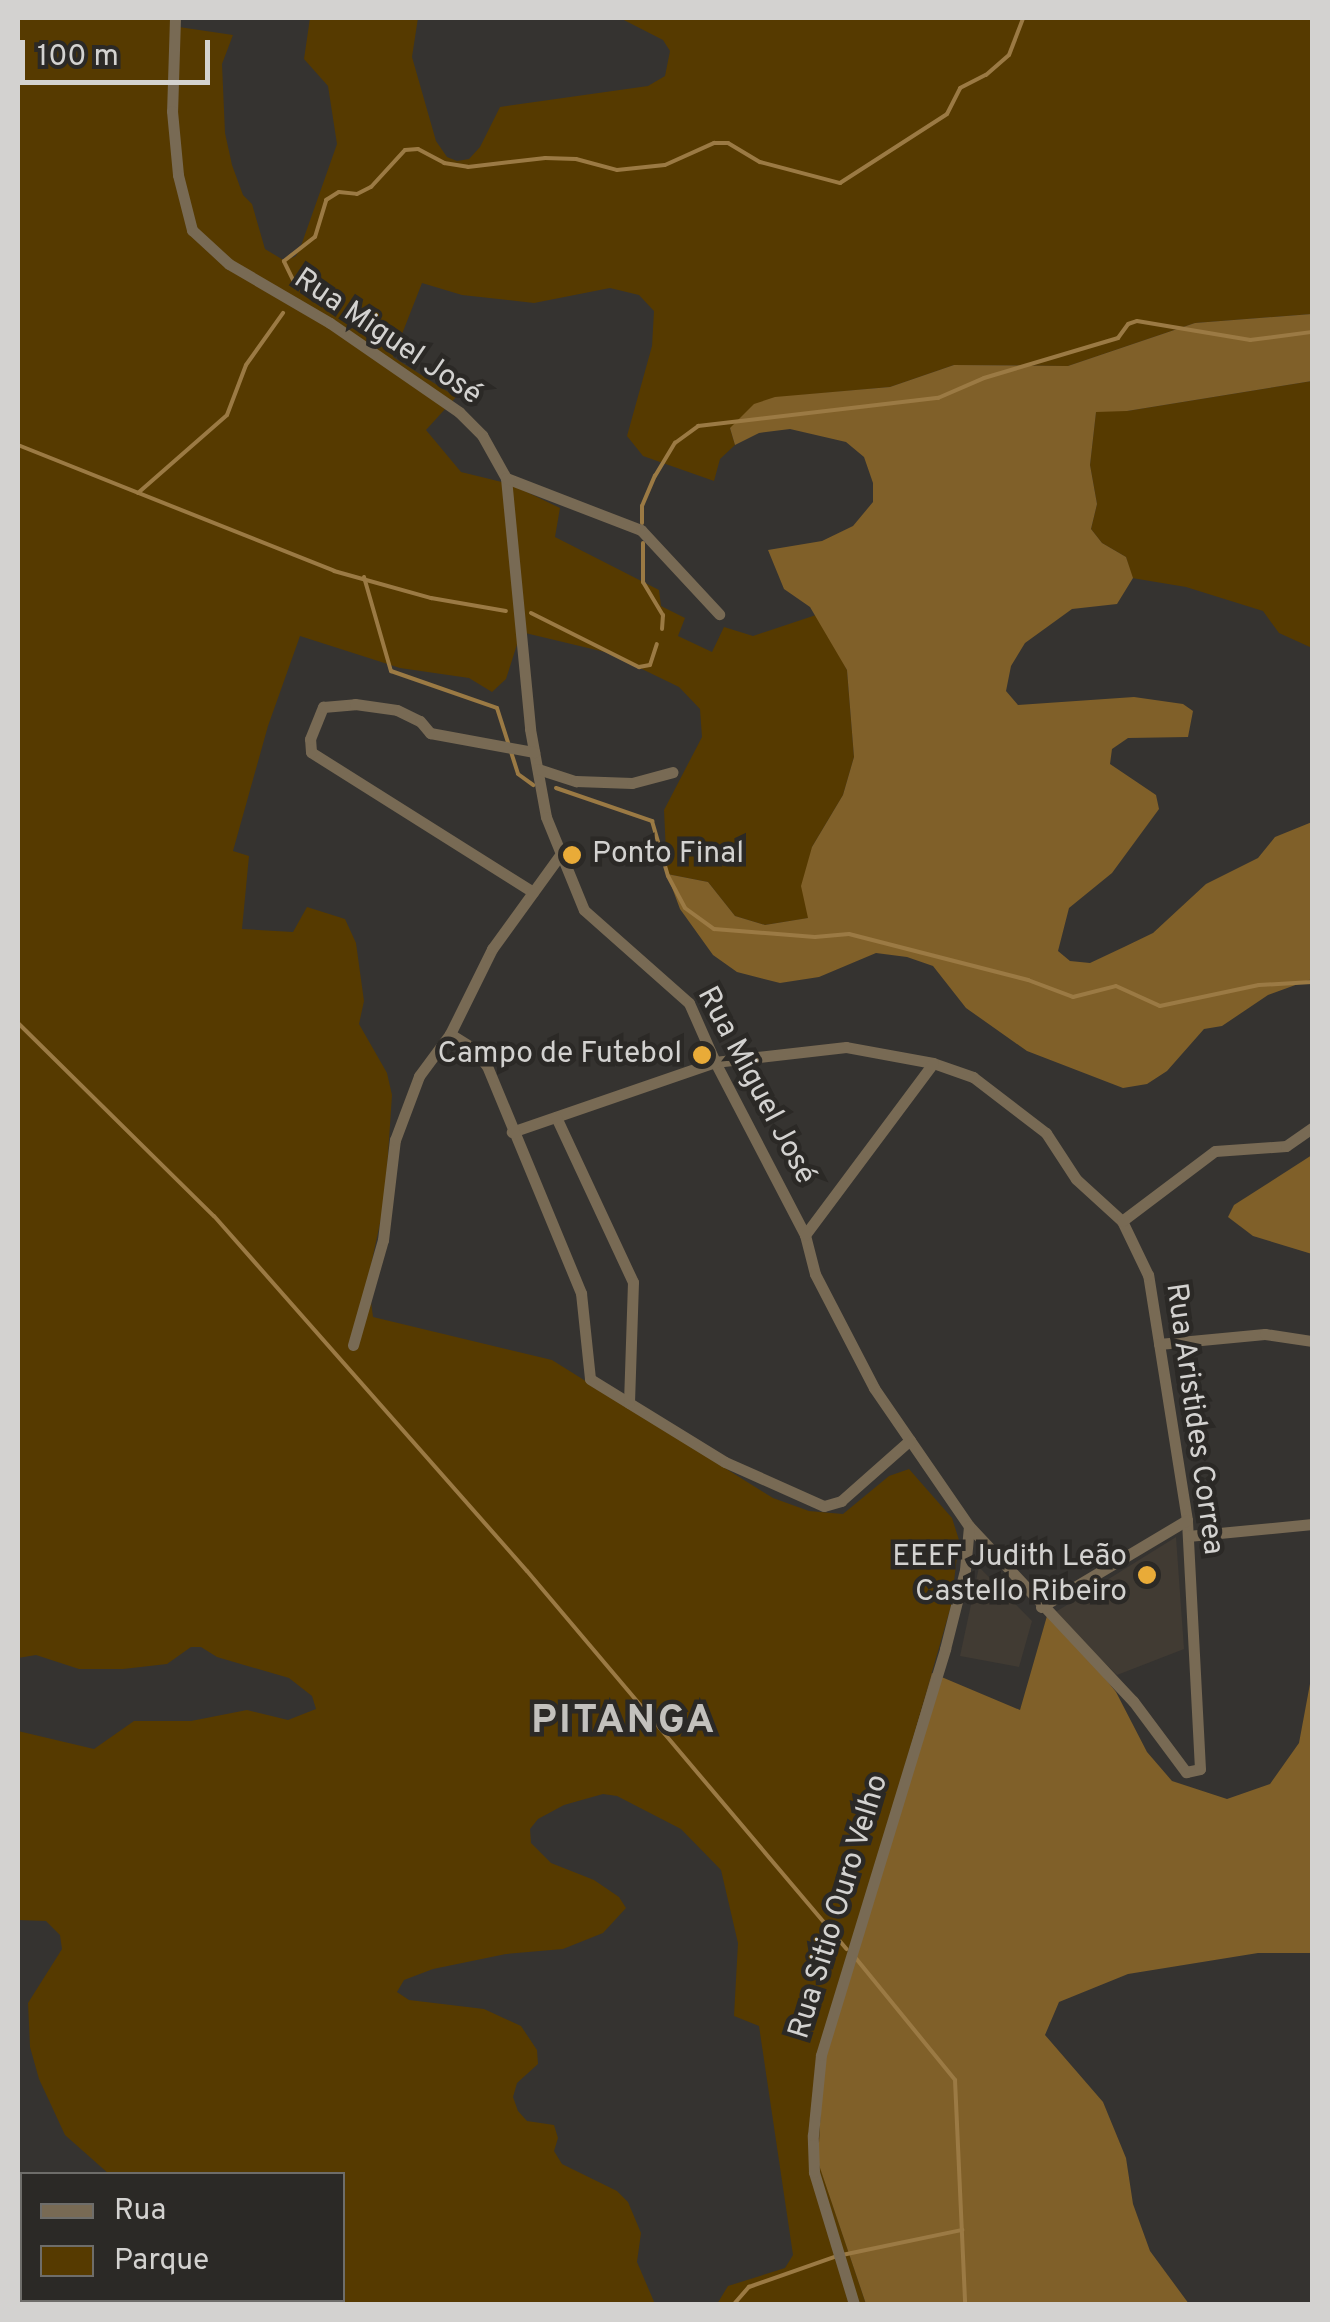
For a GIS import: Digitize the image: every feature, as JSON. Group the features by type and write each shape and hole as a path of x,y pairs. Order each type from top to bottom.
{"street":[{"name":"Rua Miguel José","path":"175,18 172,111 178,175 192,230 229,264 330,323 459,412 482,435 506,478 534,752 546,817 584,910 689,1003 715,1062 805,1235 824,1290 874,1388 969,1526 1133,1701 1186,1772 1194,1773"},
{"path":"506,478 642,530 719,614"},
{"path":"533,892 311,752 310,740 323,707 355,704 398,710 420,721 430,733 534,752"},
{"path":"538,769 576,781 632,783 674,772"},
{"path":"353,1345 383,1240 395,1140 419,1076 450,1034 492,949 560,855"},
{"path":"450,1034 472,1048 488,1066 580,1293 590,1379 725,1462 824,1506 841,1501 910,1440"},
{"name":"Rua Aristides Correa","path":"512,1132 715,1062 846,1047 933,1064 973,1077 1046,1132 1076,1179 1122,1221 1148,1275 1187,1520 1200,1768 1194,1773"},
{"path":"805,1235 933,1064"},
{"path":"556,1117 632,1282 628,1403"},
{"path":"1122,1221 1215,1151 1286,1146 1312,1128"},
{"path":"1159,1344 1266,1334 1312,1341"},
{"path":"1041,1607 1187,1520"},
{"path":"1188,1536 1312,1524"},
{"name":"Rua Sitio Ouro Velho","path":"854,2304 814,2172 816,2092 834,2006 945,1650 965,1570 969,1526"}],"shaded area":[{"path":"1312,314 1312,381 1127,411 1096,412 1090,465 1097,504 1091,529 1102,543 1126,557 1133,578 1117,604 1072,609 1025,643 1011,666 1006,691 1018,705 1134,697 1183,704 1193,711 1188,737 1128,738 1112,749 1110,764 1156,795 1159,809 1112,873 1069,908 1058,951 1070,961 1090,963 1153,933 1206,884 1258,858 1275,837 1312,822 1312,979 1268,995 1222,1026 1204,1029 1167,1071 1147,1084 1123,1088 1027,1051 966,1008 933,966 907,957 876,953 819,977 780,983 737,972 713,955 680,909 667,874 708,882 735,916 765,925 808,918 801,886 812,847 843,795 854,757 847,670 810,607 784,589 768,550 822,541 853,526 873,502 873,483 864,457 846,442 790,429 759,433 735,445 730,428 754,404 775,397 890,387 954,365 1068,366 1195,323"},
{"path":"1312,1155 1312,1254 1253,1236 1228,1217 1234,1205"},
{"name":"EEEF Judith Leão Castello Ribeiro","path":"1176,1537 1184,1649 1117,1675 1054,1613"},
{"path":"979,1567 1032,1621 1019,1667 960,1656"},
{"path":"1049,1609 1116,1692 1147,1752 1172,1781 1227,1799 1270,1784 1299,1743 1312,1673 1312,1953 1258,1953 1128,1974 1059,2002 1045,2035 1103,2102 1126,2158 1133,2204 1150,2251 1189,2304 866,2304 818,2162 824,2047 932,1673 1020,1710"}],"green space":[{"path":"18,18 181,18 179,27 233,35 222,64 225,133 232,165 243,195 252,204 265,249 285,261 296,256 302,243 337,144 328,86 304,59 310,18 418,18 412,57 436,141 447,157 457,161 469,159 480,147 500,107 648,86 665,76 670,51 663,40 620,18 1312,18 1312,314 1195,323 1068,366 954,365 890,387 803,395 730,428 735,445 720,459 714,481 643,456 627,436 652,346 654,311 639,295 610,288 534,303 462,295 422,283 393,357 456,397 426,430 461,472 510,484 560,508 555,537 659,590 661,606 685,618 678,636 712,652 724,627 753,636 816,615 828,633 847,670 854,757 843,795 812,847 809,918 765,925 735,916 708,882 667,874 664,810 702,737 700,709 679,687 609,653 521,632 506,679 492,692 469,678 400,668 300,636 268,726 233,851 249,856 242,929 293,932 307,907 345,919 356,943 364,1001 359,1024 387,1073 392,1095 385,1200 368,1279 373,1317 552,1360 773,1498 809,1511 843,1514 889,1476 909,1469 952,1518 959,1540 951,1606 824,2047 818,2161 866,2304 717,2304 728,2286 785,2268 793,2255 759,2026 734,2016 738,1943 721,1870 681,1829 617,1796 603,1794 564,1805 538,1819 530,1829 531,1843 551,1863 594,1880 619,1897 626,1908 603,1933 563,1949 506,1954 433,1969 404,1980 397,1992 409,2000 484,2009 521,2026 537,2050 538,2064 517,2083 513,2097 518,2111 527,2121 554,2125 558,2138 554,2151 562,2164 617,2191 628,2202 641,2233 637,2262 655,2304 264,2304 345,2302 345,2172 107,2172 65,2135 39,2079 30,2047 28,2003 62,1949 60,1935 46,1921 18,1920 18,1731 94,1749 134,1721 191,1721 247,1710 288,1720 316,1709 312,1696 289,1678 217,1657 201,1647 191,1647 167,1664 123,1669 79,1669 36,1655 18,1658"},
{"path":"1312,381 1312,648 1279,633 1263,611 1186,587 1132,578 1126,557 1102,543 1091,529 1097,504 1090,465 1096,411 1127,411"}],"waterway":[{"path":"297,288 284,261 315,237 326,200 339,192 357,194 371,187 405,150 418,149 444,163 468,167 545,158 576,159 617,170 665,165 714,143 728,143 760,162 840,183 947,114 960,88 986,75 1009,55 1023,18"},
{"path":"138,493 227,415 246,365 283,313"},
{"path":"642,523 642,506 655,476 675,443 698,426 938,398 984,378 1118,338 1128,324 1137,321 1250,340 1312,332"},
{"path":"18,445 334,571 431,598 506,611"},
{"path":"643,543 643,582 663,615 662,629"},
{"path":"364,577 391,671 497,708 518,774 533,785"},
{"path":"531,613 639,667 650,665 657,644"},
{"path":"556,788 652,821 668,876 685,908 714,929 815,937 849,934 1028,980 1073,997 1116,986 1160,1006 1259,985 1312,982"},
{"path":"18,1023 214,1216 527,1571 847,1949"},
{"path":"854,1956 955,2080 965,2304"},
{"path":"842,2255 962,2230"},
{"path":"734,2304 749,2287 834,2257"}],"place":[{"name":"Ponto Final","path":"572,855"},
{"name":"Campo de Futebol","path":"702,1055"},
{"name":"EEEF Judith Leão Castello Ribeiro","path":"1147,1575"}],"district":[{"name":"PITANGA","path":"624,1722"}]}
